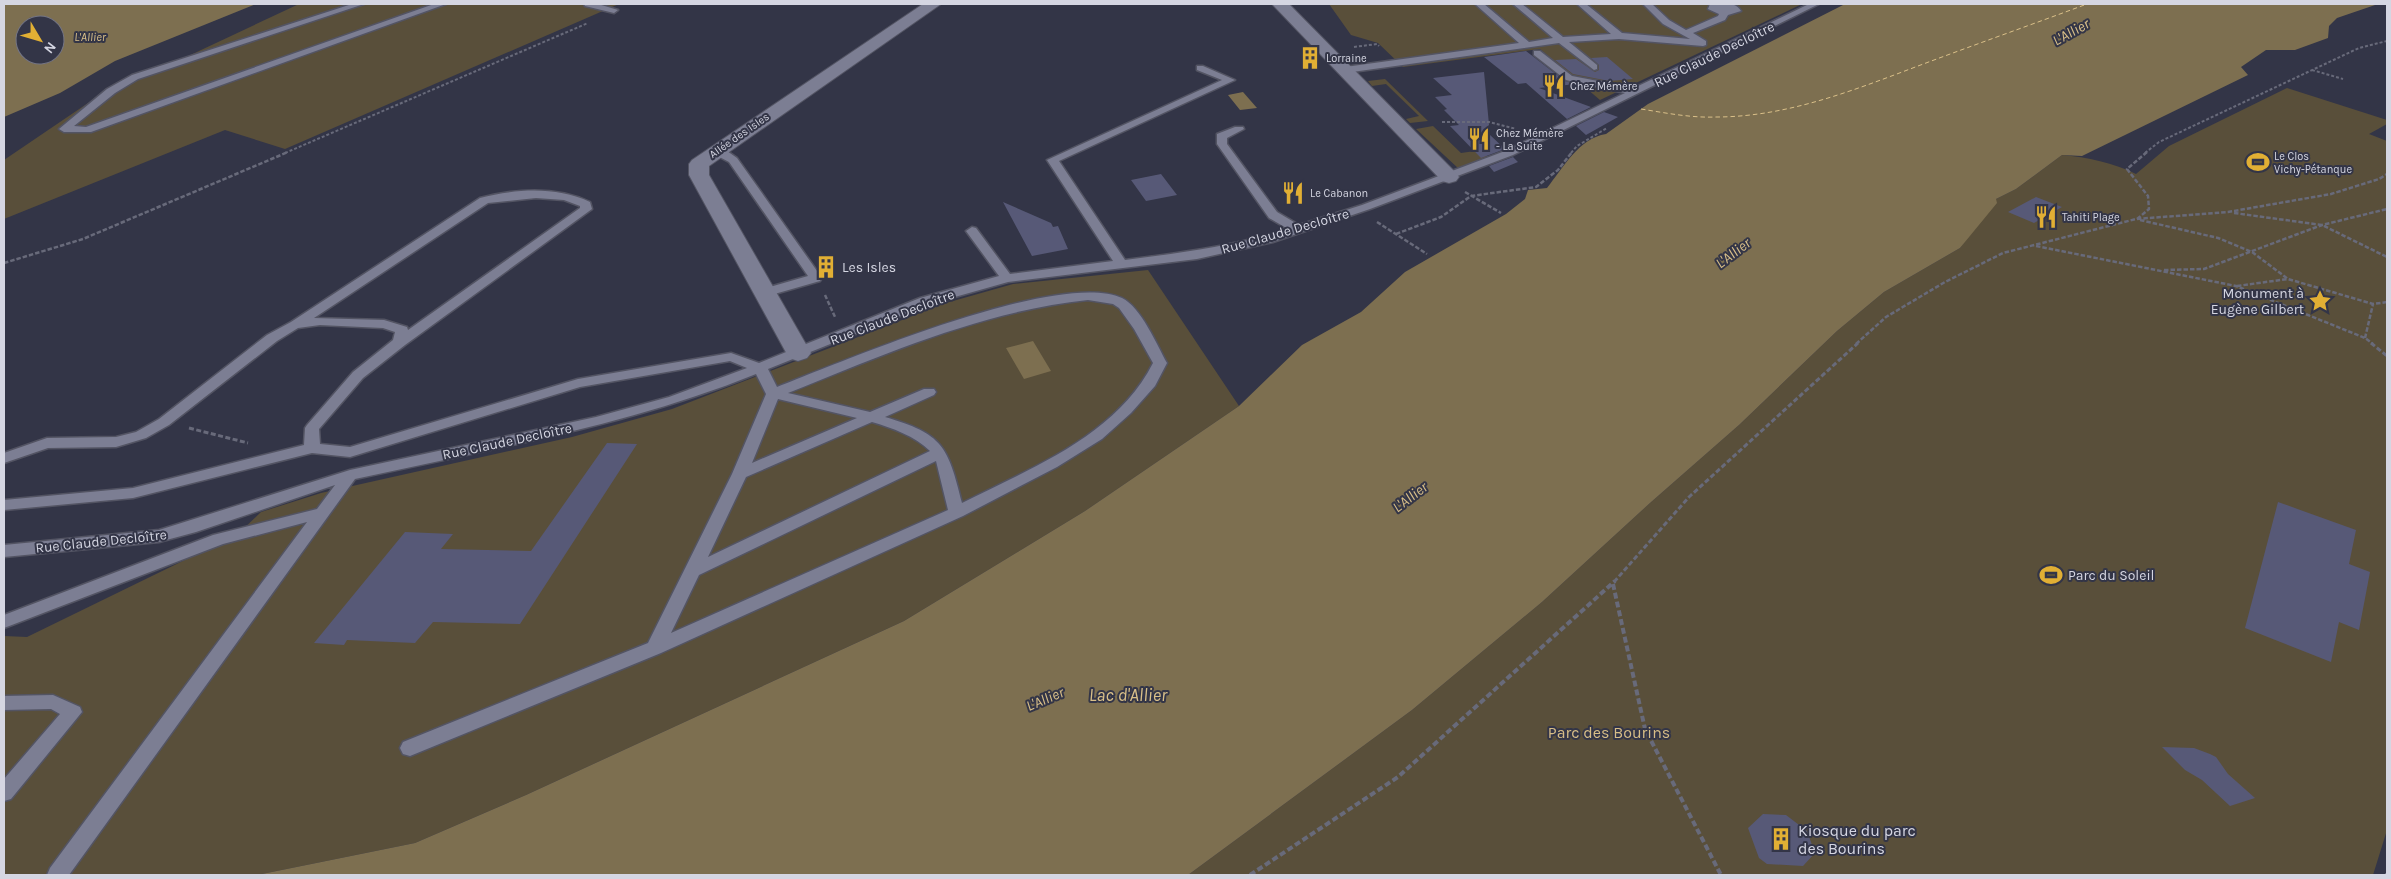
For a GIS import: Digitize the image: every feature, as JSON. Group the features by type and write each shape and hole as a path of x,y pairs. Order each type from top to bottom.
{"street":[{"name":"Allée des Isles","path":"798,353 699,175 699,164 933,4"},
{"path":"1280,4 1448,177"}],"lane":[{"path":"360,4 135,77 111,91 64,128 87,130 442,4"},
{"path":"588,4 614,10"},
{"path":"1479,4 1525,43"},
{"path":"1517,4 1594,67"},
{"path":"1581,4 1619,36"},
{"path":"1647,4 1666,22 1719,51"},
{"name":"Rue Claude Decloître","path":"4,551 159,536 190,528 283,494 350,475 596,421 674,400 844,335 925,301 1007,278 1197,256 1243,246 1448,177 1540,140 1815,4"},
{"path":"1686,33 1722,18 1724,13"},
{"path":"1345,70 1525,43 1560,40 1619,36 1703,43"},
{"path":"1537,53 1569,78 1637,92"},
{"path":"1122,265 1053,160 1230,80 1200,68"},
{"path":"1238,129 1221,136 1222,144 1273,215 1297,229"},
{"path":"716,151 733,160 816,278 764,293"},
{"path":"4,458 47,442 116,442 141,435 164,422 272,338 484,200 504,194 575,197 586,204 586,209 400,342 358,375 312,428 312,448"},
{"path":"972,231 1007,278"},
{"path":"410,748 655,648 957,512 1052,464 1097,436 1126,410 1150,383 1160,362 1128,309 1116,301 1091,296 1036,303 945,328 773,394 740,474 655,648"},
{"path":"294,325 320,321 384,324 402,330 400,342"},
{"path":"4,505 133,493 312,448 350,452 578,383 731,357 760,368 773,394"},
{"path":"740,474 929,392"},
{"path":"773,394 871,417 921,435 940,453 957,512"},
{"path":"693,571 940,453"},
{"path":"57,875 350,475"},
{"path":"4,622 219,540 322,513"},
{"path":"4,703 53,702 73,712 4,793"}],"path":[{"path":"4,263 83,239 614,10"},
{"path":"2136,219 2149,209 2148,196 2127,170 2159,142 2359,48 2387,41"},
{"path":"2312,70 2343,79"},
{"path":"1442,122 1466,120 1507,125 1540,140"},
{"path":"1396,234 1441,217 1471,196 1536,187 1558,170 1577,146 1614,123"},
{"path":"1250,875 1398,777 1613,584 1689,497 1886,317 1945,282 2003,253 2136,219 2228,212 2331,194 2379,179 2387,174"},
{"path":"1463,192 1501,213"},
{"path":"2159,270 2204,268 2322,225 2387,209"},
{"path":"2228,212 2322,225 2387,257"},
{"path":"1370,218 1427,254"},
{"path":"2136,219 2218,238 2252,252 2288,279 2373,304 2387,302"},
{"path":"2034,246 2236,286 2364,338 2387,356"},
{"path":"816,278 844,335"},
{"path":"2236,286 2288,279"},
{"path":"2364,338 2373,304"},
{"path":"164,422 258,446"},
{"path":"1613,584 1645,729 1720,875"}],"green space":[{"path":"299,4 619,4 285,149 225,130 4,219 4,160 88,103"},
{"path":"1329,4 1802,4 1600,100 1540,49 1403,67 1378,43 1351,35"},
{"path":"1385,79 1428,121 1410,123 1406,119 1419,116 1386,84 1372,86 1368,81"},
{"name":"Parc des Bourins","path":"2287,88 2387,120 2387,124 2369,134 2387,141 2387,830 2373,875 1188,875 1412,710 1542,602 1739,425 1837,331 1884,292 1960,248 1996,199 2016,189 2062,155 2100,161 2136,174 2169,146"},
{"path":"1433,126 1461,153 1475,151 1488,157 1459,169 1416,129"},
{"path":"1148,270 1239,406 1085,511 904,621 526,795 415,843 257,875 4,875 4,636 27,637 238,534 261,512 321,493 572,437 672,409 946,303 1013,284"}],"water":[{"name":"L'Allier","path":"4,4 256,4 115,61 60,93 4,117"},
{"name":"Lac d'Allier","path":"1845,4 2378,4 2337,18 2329,26 2328,38 2295,50 2266,50 2241,67 2248,75 2082,156 2062,155 2016,189 1996,199 1997,203 1960,248 1884,292 1837,331 1739,425 1542,602 1412,710 1188,875 257,875 415,843 526,795 904,621 1085,511 1239,406 1302,345 1361,312 1405,272 1506,214 1525,199 1528,190 1547,188 1572,155 1588,141 1606,134 1648,104"},
{"path":"1243,92 1257,108 1240,110 1228,95"},
{"path":"1033,341 1051,371 1024,379 1006,348"}],"building":[{"path":"1526,51 1565,81 1576,84 1539,88 1591,107 1567,119 1526,83 1518,84 1484,57"},
{"path":"1607,57 1633,79 1609,81 1573,74 1555,60 1576,59 1595,72 1599,70 1599,65 1591,58"},
{"path":"1484,72 1490,135 1505,149 1481,158 1450,126 1459,125 1444,110 1447,109 1435,97 1452,95 1433,78"},
{"path":"1604,112 1618,117 1586,135 1576,126"},
{"path":"1513,157 1518,162 1494,172 1489,166"},
{"path":"1161,174 1177,195 1146,201 1131,180"},
{"path":"2036,197 2062,207 2034,223 2008,212"},
{"path":"1003,202 1051,223 1053,227 1058,226 1068,249 1032,256"},
{"path":"607,443 637,444 520,624 433,622 415,643 347,640 344,645 314,643 405,532 453,534 441,549 531,551"},
{"path":"2278,502 2356,530 2349,564 2370,572 2359,630 2339,622 2331,662 2245,628"},
{"path":"2162,747 2194,748 2216,757 2228,774 2255,798 2230,806 2202,780 2185,770"},
{"name":"Kiosque du parc des Bourins","path":"1763,814 1786,815 1807,831 1815,853 1803,866 1767,864 1759,858 1748,828"}],"ferry route":[{"path":"1641,109 1688,116 1716,117 1744,116 1800,106 1854,89 2087,4"}],"place":[{"name":"Lorraine","path":"1310,58"},
{"name":"Chez Mémère","path":"1554,86"},
{"name":"Chez Mémère - La Suite","path":"1479,139"},
{"name":"Le Clos Vichy-Pétanque","path":"2258,162"},
{"name":"Le Cabanon","path":"1293,193"},
{"name":"Tahiti Plage","path":"2046,217"},
{"name":"Les Isles","path":"826,267"},
{"name":"Monument à Eugène Gilbert","path":"2320,301"},
{"name":"Parc du Soleil","path":"2051,575"},
{"name":"Kiosque du parc des Bourins","path":"1781,839"}]}
